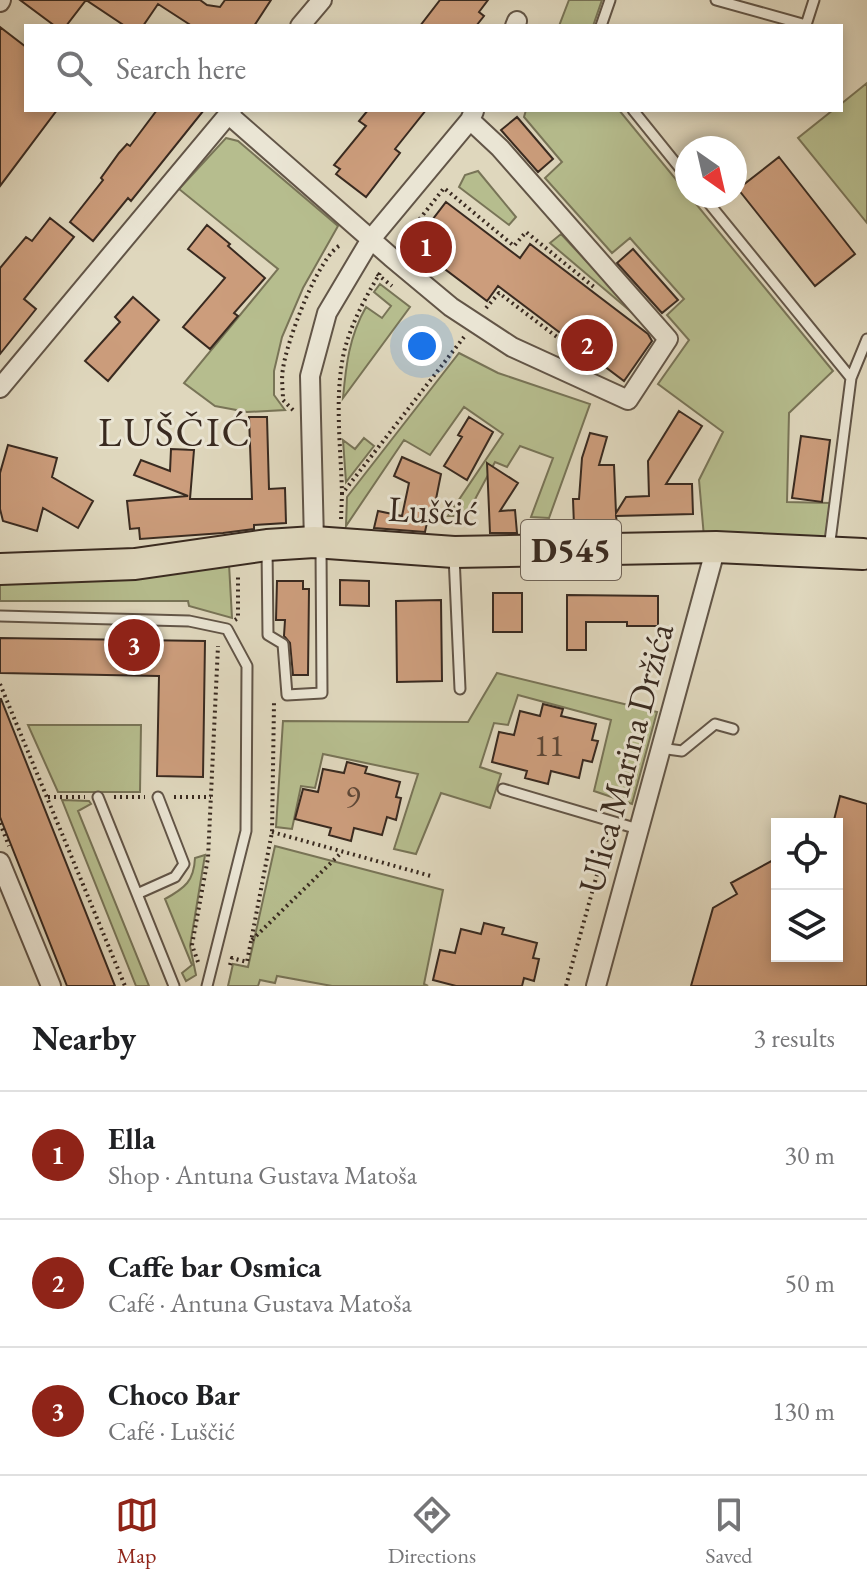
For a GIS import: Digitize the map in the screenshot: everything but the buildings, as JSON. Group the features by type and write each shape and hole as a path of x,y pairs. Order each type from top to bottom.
{"main road":[{"name":"Luščić","path":"0,569 135,564 325,538 454,552 716,547 863,554"}],"street":[{"path":"302,24 322,0"},
{"path":"0,388 230,112 371,239 391,257 474,323 512,347 628,400 668,339 472,115 371,239 327,313 310,376 325,538"},
{"name":"Ulica Marina Držića","path":"596,986 716,547"},
{"path":"0,862 51,986"}],"lane":[{"path":"602,24 610,0"},
{"path":"716,0 802,24"},
{"path":"806,24 814,0"},
{"path":"635,112 675,162"},
{"path":"713,208 851,378"},
{"path":"828,552 851,378 867,339"},
{"path":"267,545 268,635 283,644 287,695 322,693 325,538"},
{"path":"454,552 460,689"},
{"path":"0,616 189,621 227,629 247,666 246,831 207,986"},
{"path":"660,748 682,751 715,724 733,729"},
{"path":"503,789 638,829"},
{"path":"98,797 174,986"},
{"path":"137,894 175,877 184,864 158,797"}],"path":[{"path":"342,494 344,354 354,322 391,257 444,188 514,246 526,232 599,291"},
{"path":"325,538 342,494 499,293 588,361"},
{"path":"199,966 192,945 208,858 218,641 238,618 238,560"},
{"path":"0,684 125,986"},
{"path":"48,797 211,797"},
{"path":"566,986 612,821"},
{"path":"272,832 431,876"},
{"path":"251,941 342,852"}],"green space":[{"path":"569,0 602,0 594,24 560,24"},
{"path":"867,83 867,223 798,138 830,112 843,112 843,102"},
{"path":"525,112 621,112 675,178 675,208 699,208 833,371 789,413 787,502 830,503 825,542 704,537 699,480 723,432 658,384 689,340 667,315 684,299 630,238 612,253 545,178 562,162 524,117"},
{"path":"226,138 238,141 338,226 303,288 282,337 274,371 274,395 285,410 247,412 215,406 184,383 278,269 179,189"},
{"path":"478,171 516,217 509,225 459,187 465,175"},
{"path":"561,234 642,321 550,243"},
{"path":"380,284 410,307 343,398 347,363 360,318 366,307 382,318 391,306 374,292"},
{"path":"459,353 498,373 590,404 549,518 531,517 553,458 520,446 507,467 495,462 466,516 448,516 503,434 464,407 430,455 404,440 346,526 347,497"},
{"path":"364,438 374,446 346,482 343,440 355,449"},
{"path":"229,564 232,618 189,606 188,601 0,601 0,584 91,580"},
{"path":"497,673 657,712 632,804 594,791 611,720 518,695 508,725 494,723 480,767 501,774 490,808 441,793 416,854 394,849 418,774 323,754 315,788 301,786 292,829 276,827 283,721 468,722"},
{"path":"28,725 141,725 140,792 58,792"},
{"path":"62,800 89,801 91,804 78,811 149,986 136,986"},
{"path":"275,846 443,890 424,984 428,986 332,986 277,976 275,983 260,980 258,986 228,986 233,964 248,967"},
{"path":"205,855 190,946 196,975 186,981 182,973 192,965 165,899 187,883 193,873 195,858"}],"place":[{"name":"Ella","path":"426,247"},
{"name":"Caffe bar Osmica","path":"587,345"},
{"name":"Choco Bar","path":"134,645"}],"district":[{"name":"LUŠČIĆ","path":"175,432"}]}
